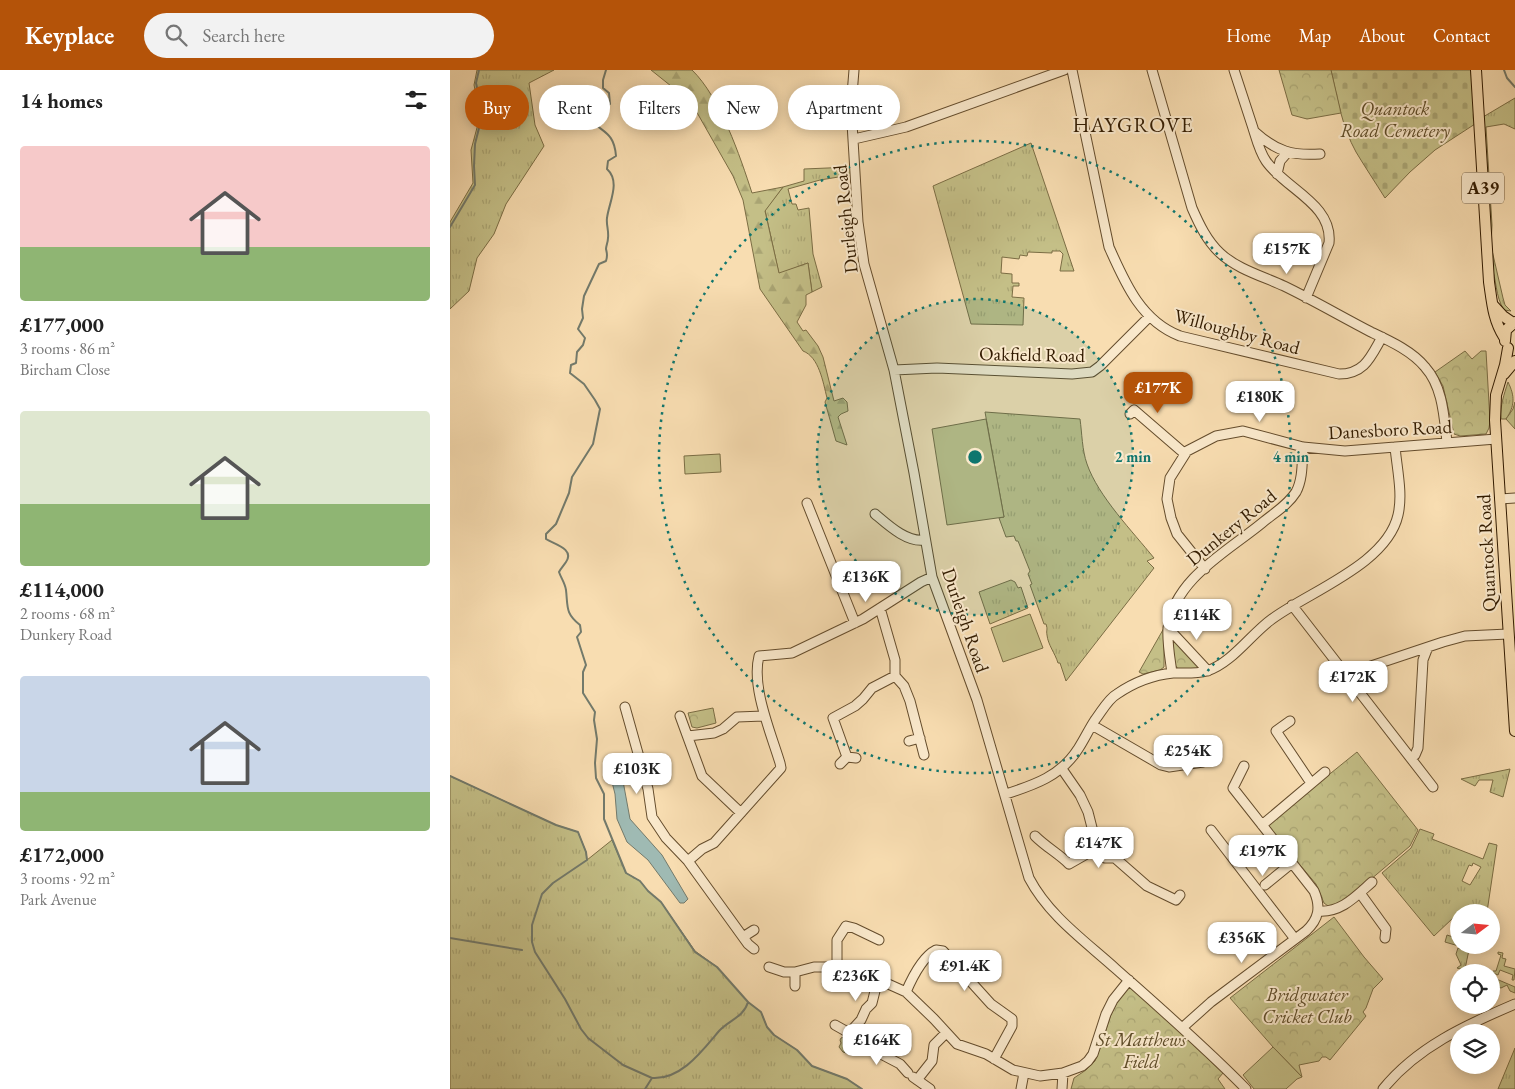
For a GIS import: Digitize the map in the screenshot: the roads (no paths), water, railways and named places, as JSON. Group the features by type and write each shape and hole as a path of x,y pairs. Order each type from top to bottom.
{"main road":[{"name":"A39","path":"1476,70 1488,276 1495,321 1504,337 1505,343 1512,351"},
{"path":"1493,305 1503,316 1514,323 1506,330 1504,337"},
{"name":"Quantock Road","path":"1512,351 1494,404 1515,731"},
{"name":"Quantock Road","path":"1503,374 1515,361"}],"street":[{"name":"Durleigh Road","path":"854,70 851,107 856,202 862,252 894,370 932,578 977,700 1006,794 1025,865 1035,889 1055,914 1182,1028 1246,1089"},
{"path":"854,139 906,127 1064,70"},
{"name":"Willoughby Road","path":"1072,70 1109,247 1136,300 1149,317 1169,332 1180,336 1340,374 1356,372 1365,366 1382,337"},
{"path":"1152,70 1192,208 1205,234 1217,250 1243,268 1382,337 1405,350 1426,367 1436,384 1444,410 1447,442"},
{"path":"1234,70 1264,158 1277,174 1310,201 1324,219 1330,234 1326,253 1306,298"},
{"path":"1254,132 1268,143 1287,153 1313,152"},
{"path":"1277,174 1280,161 1287,153"},
{"name":"Oakfield Road","path":"894,370 937,368 1072,374 1092,372 1118,349 1149,317"},
{"path":"1130,414 1134,410 1185,454"},
{"name":"Danesboro Road","path":"1204,569 1177,534 1167,499 1170,478 1187,451 1216,436 1243,431 1303,447 1345,451 1496,439"},
{"name":"Dunkery Road","path":"1172,673 1168,651 1168,628 1180,595 1204,569 1289,502 1301,481 1303,447"},
{"path":"1006,794 1046,780 1062,769 1114,695 1133,684 1172,673 1208,671 1227,660 1260,627 1292,605 1353,570 1370,557 1392,533 1398,516 1400,497 1395,447"},
{"path":"1500,499 1515,498"},
{"path":"807,503 855,623"},
{"path":"875,514 890,527 914,540 925,540"},
{"path":"688,861 702,849 714,843 781,768 761,701 757,664 759,656 792,653 855,623 921,582 932,578"},
{"path":"1292,605 1433,787"},
{"path":"880,608 895,660 895,676 904,686 910,701 924,755"},
{"path":"1168,628 1208,671"},
{"path":"1343,673 1365,668 1465,636 1508,634"},
{"path":"1411,758 1415,755 1418,748 1423,660 1428,647"},
{"path":"848,760 829,719 855,706 872,688 895,676"},
{"path":"625,707 648,789 652,817 666,838 688,861 743,937 754,949"},
{"path":"680,716 702,776 741,813"},
{"path":"688,736 714,733 723,729 737,717 764,716"},
{"path":"1290,721 1272,734 1311,782"},
{"path":"1092,725 1161,765 1169,767 1203,762"},
{"path":"909,741 920,738"},
{"path":"1182,1028 1211,1002 1313,924 1318,911 1319,905 1314,891 1233,788 1244,766"},
{"path":"1159,769 1165,772 1169,767"},
{"path":"1062,769 1080,795 1088,812 1099,856 1115,858 1147,886 1176,900 1180,895"},
{"path":"1262,825 1325,772"},
{"path":"1211,830 1295,939"},
{"path":"1036,836 1046,847 1060,855 1070,868 1096,848"},
{"path":"1265,885 1271,876 1292,863"},
{"path":"1318,911 1325,912 1338,909 1372,882"},
{"path":"1360,893 1389,932"},
{"path":"837,967 837,940 843,924 879,940"},
{"path":"743,937 754,930"},
{"path":"906,992 927,957 936,950 943,951 992,1004 1012,1019 1012,1026 994,1059"},
{"path":"770,967 784,972 795,972 807,968 837,967 858,971 906,992 934,1019 952,1041 961,1046 982,1053 1009,1068 1024,1073 1047,1076 1063,1073 1082,1066 1091,1058 1106,1014 1118,992 1129,980"},
{"path":"795,972 795,986"},
{"path":"849,1033 861,1020 872,1002 878,979"},
{"path":"1383,1089 1396,1074 1429,1047 1468,1025 1515,1004"},
{"path":"835,1025 849,1033 858,1042 900,1064 913,1077 930,1089"},
{"path":"913,1077 932,1061 934,1045 946,1033"},
{"path":"1021,1089 1024,1073"},
{"path":"1062,1089 1063,1073"}],"water":[{"path":"610,774 617,774 623,781 630,819 662,855 688,899 684,903 680,903 648,860 627,842 617,819 615,794"}],"waterway":[{"path":"450,227 475,185 475,144 480,124 479,96 476,83 479,70"},
{"path":"606,70 603,88 609,93 610,104 594,109 588,116 609,136 615,147 616,156 608,161 607,169 611,174 614,186 607,218 607,257 606,261 599,264 584,296 583,318 578,329 585,338 583,345 577,352 576,363 571,365 570,373 584,384 600,409 593,444 572,477 569,493 556,524 546,534 546,539 562,547 568,554 566,562 559,572 565,587 570,613 580,625 581,632 577,637 586,665 583,672 583,693 595,712 594,720 597,739 596,778 604,794 604,819 626,873 640,881 661,902 695,952 717,967 748,1002 761,1012 767,1027 774,1035 797,1050 812,1066 847,1079 862,1089"},
{"path":"1504,70 1507,78 1515,87"},
{"path":"450,776 556,825 578,832 587,860 553,883 542,894 532,925 532,942 535,952 588,1038 623,1065 652,1078"},
{"path":"450,938 522,950"},
{"path":"645,1089 652,1078 672,1074 690,1063 723,1027 740,1015 748,1002"}],"district":[{"name":"HAYGROVE","path":"1133,125"}],"park label":[{"name":"Quantock Road Cemetery","path":"1395,119"},
{"name":"Bridgwater Cricket Club","path":"1307,1005"},
{"name":"St Matthews Field","path":"1141,1050"}]}
